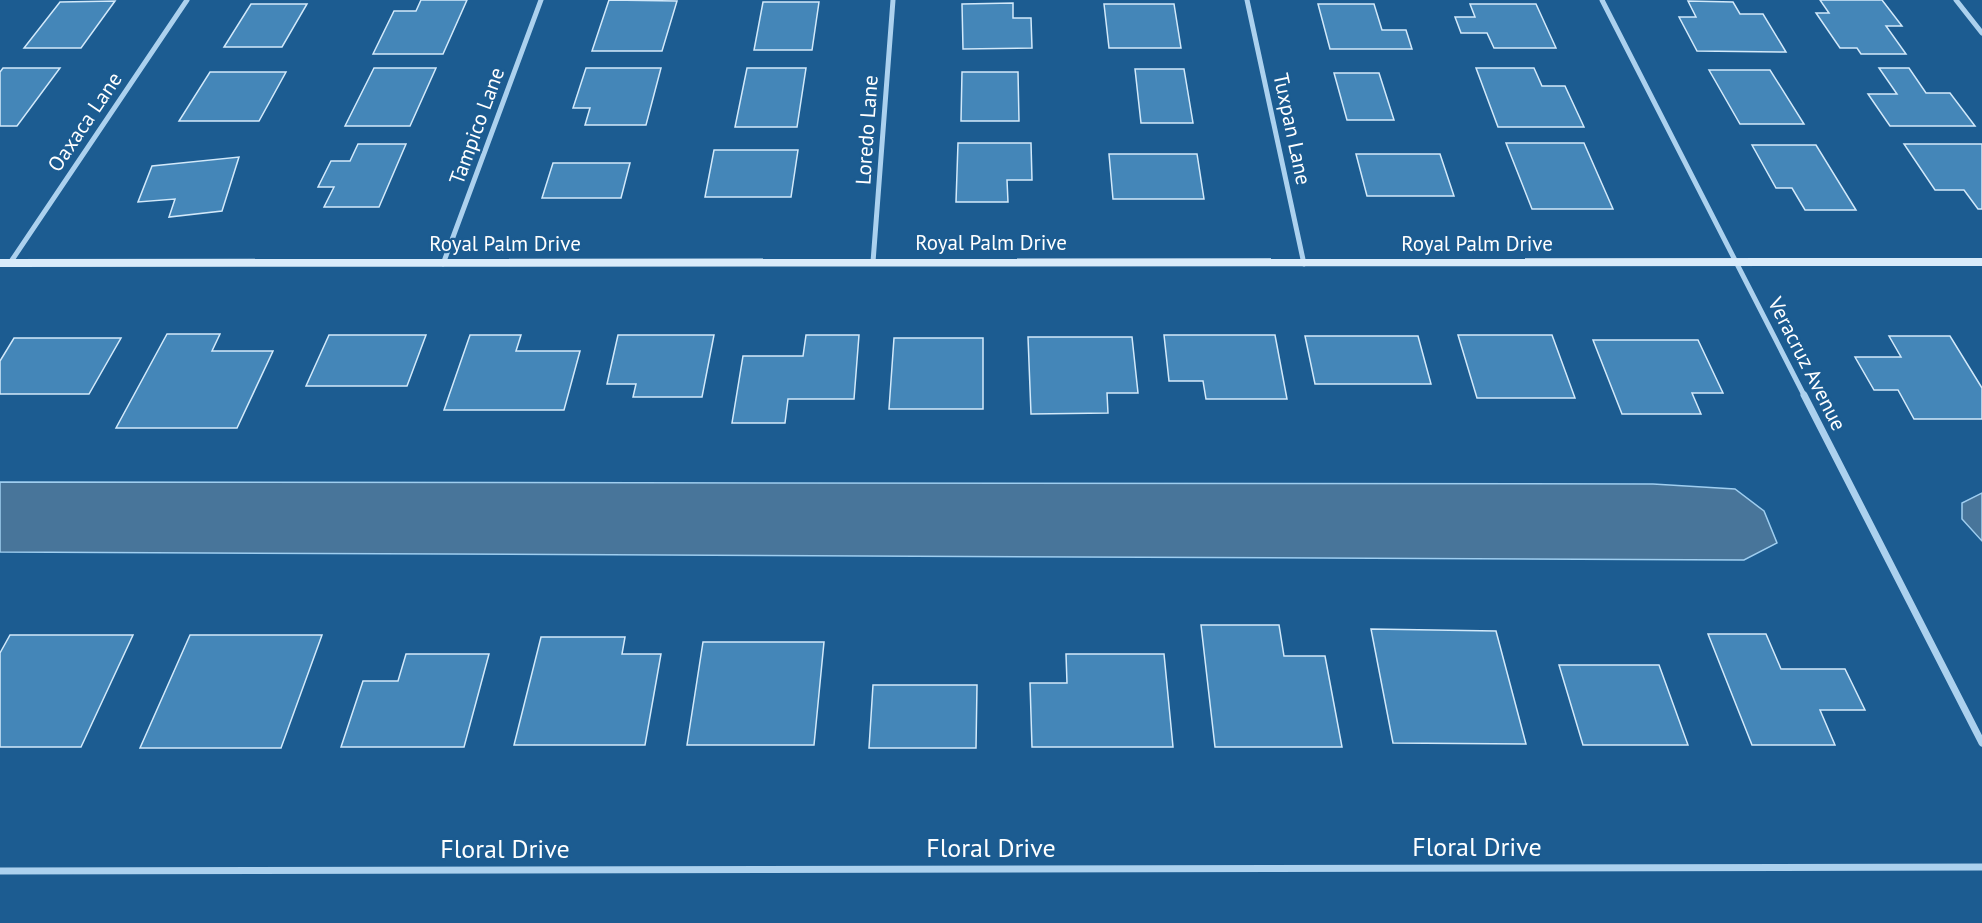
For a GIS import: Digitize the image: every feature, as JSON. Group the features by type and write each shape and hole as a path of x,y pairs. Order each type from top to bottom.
{"street":[{"name":"Oaxaca Lane","path":"5,263 188,0"},
{"name":"Tampico Lane","path":"443,264 541,0"},
{"name":"Loredo Lane","path":"873,262 893,0"},
{"name":"Tuxpan Lane","path":"1247,0 1304,264"},
{"name":"Veracruz Avenue","path":"1602,0 1982,743"},
{"path":"1956,0 1982,33"},
{"name":"Royal Palm Drive","path":"5,263 1982,262"},
{"name":"Floral Drive","path":"0,871 1982,867"}],"water":[{"path":"0,482 1653,484 1735,489 1764,511 1777,543 1744,560 0,552"},
{"path":"1982,493 1982,541 1962,519 1962,503"}],"building":[{"path":"421,0 467,0 443,54 373,54 394,11 416,11"},
{"path":"609,0 677,1 662,51 592,51"},
{"path":"1820,0 1882,0 1902,26 1886,26 1906,54 1861,54 1857,48 1840,48 1816,13 1829,13"},
{"path":"115,1 81,48 24,48 60,2"},
{"path":"1688,1 1733,2 1740,14 1763,14 1786,52 1697,51 1679,17 1696,17"},
{"path":"763,2 819,2 812,50 754,50"},
{"path":"1013,3 1013,18 1031,18 1032,48 963,49 962,4"},
{"path":"251,4 307,4 282,47 224,47"},
{"path":"1104,4 1174,4 1181,48 1109,48"},
{"path":"1318,4 1374,4 1382,30 1406,30 1412,49 1330,49"},
{"path":"1470,4 1536,4 1556,48 1494,48 1487,33 1461,33 1455,17 1475,17"},
{"path":"3,68 60,68 17,126 0,126 0,72"},
{"path":"374,68 436,68 410,126 345,126"},
{"path":"586,68 661,68 646,125 585,125 590,108 573,108"},
{"path":"747,68 806,68 797,127 735,127"},
{"path":"1476,68 1534,68 1542,86 1565,86 1584,127 1498,127"},
{"path":"1879,68 1909,68 1926,93 1950,93 1975,126 1890,126 1868,94 1897,94"},
{"path":"1135,69 1184,69 1193,123 1141,123"},
{"path":"1709,70 1770,70 1804,124 1740,124"},
{"path":"210,72 286,72 259,121 179,121"},
{"path":"962,72 1018,72 1019,121 961,121"},
{"path":"1334,73 1379,73 1394,120 1347,120"},
{"path":"958,143 1031,143 1032,180 1007,180 1008,202 956,202"},
{"path":"1506,143 1584,143 1613,209 1532,209"},
{"path":"358,144 406,144 379,207 324,207 334,187 318,187 331,161 350,161"},
{"path":"1904,144 1982,144 1982,209 1978,209 1964,190 1935,190"},
{"path":"1752,145 1816,145 1856,210 1805,210 1792,188 1776,188"},
{"path":"714,150 798,150 791,197 705,197"},
{"path":"1109,154 1197,154 1204,199 1113,199"},
{"path":"1356,154 1440,154 1454,196 1367,196"},
{"path":"239,157 222,211 169,217 175,199 138,202 152,166"},
{"path":"553,163 630,163 621,198 542,198"},
{"path":"167,334 220,334 212,351 273,351 237,428 116,428"},
{"path":"329,335 426,335 407,386 306,386"},
{"path":"470,335 521,335 516,351 580,351 564,410 444,410"},
{"path":"618,335 714,335 702,397 633,397 636,384 607,384"},
{"path":"806,335 859,335 854,399 788,399 785,423 732,423 743,356 803,356"},
{"path":"1164,335 1275,335 1287,399 1206,399 1203,381 1169,381"},
{"path":"1458,335 1552,335 1575,398 1477,398"},
{"path":"1305,336 1418,336 1431,384 1315,384"},
{"path":"1889,336 1950,336 1982,388 1982,419 1914,419 1898,390 1874,390 1855,357 1901,357"},
{"path":"1028,337 1132,337 1138,393 1107,393 1108,413 1031,414"},
{"path":"14,338 121,338 89,394 0,394 0,361"},
{"path":"894,338 983,338 983,409 889,409"},
{"path":"1593,340 1698,340 1723,393 1692,393 1701,414 1622,414"},
{"path":"1201,625 1279,625 1284,656 1325,656 1342,747 1215,747"},
{"path":"1371,629 1496,631 1526,744 1393,743"},
{"path":"1708,634 1766,634 1781,669 1845,669 1865,710 1820,710 1835,745 1752,745"},
{"path":"10,635 133,635 81,747 0,747 0,653"},
{"path":"190,635 322,635 281,748 140,748"},
{"path":"541,637 625,637 622,654 661,654 645,745 514,745"},
{"path":"703,642 824,642 814,745 687,745"},
{"path":"406,654 489,654 464,747 341,747 363,681 398,681"},
{"path":"1066,654 1164,654 1173,747 1032,747 1030,683 1067,683"},
{"path":"1559,665 1659,665 1688,745 1583,745"},
{"path":"873,685 977,685 976,748 869,748"}]}
